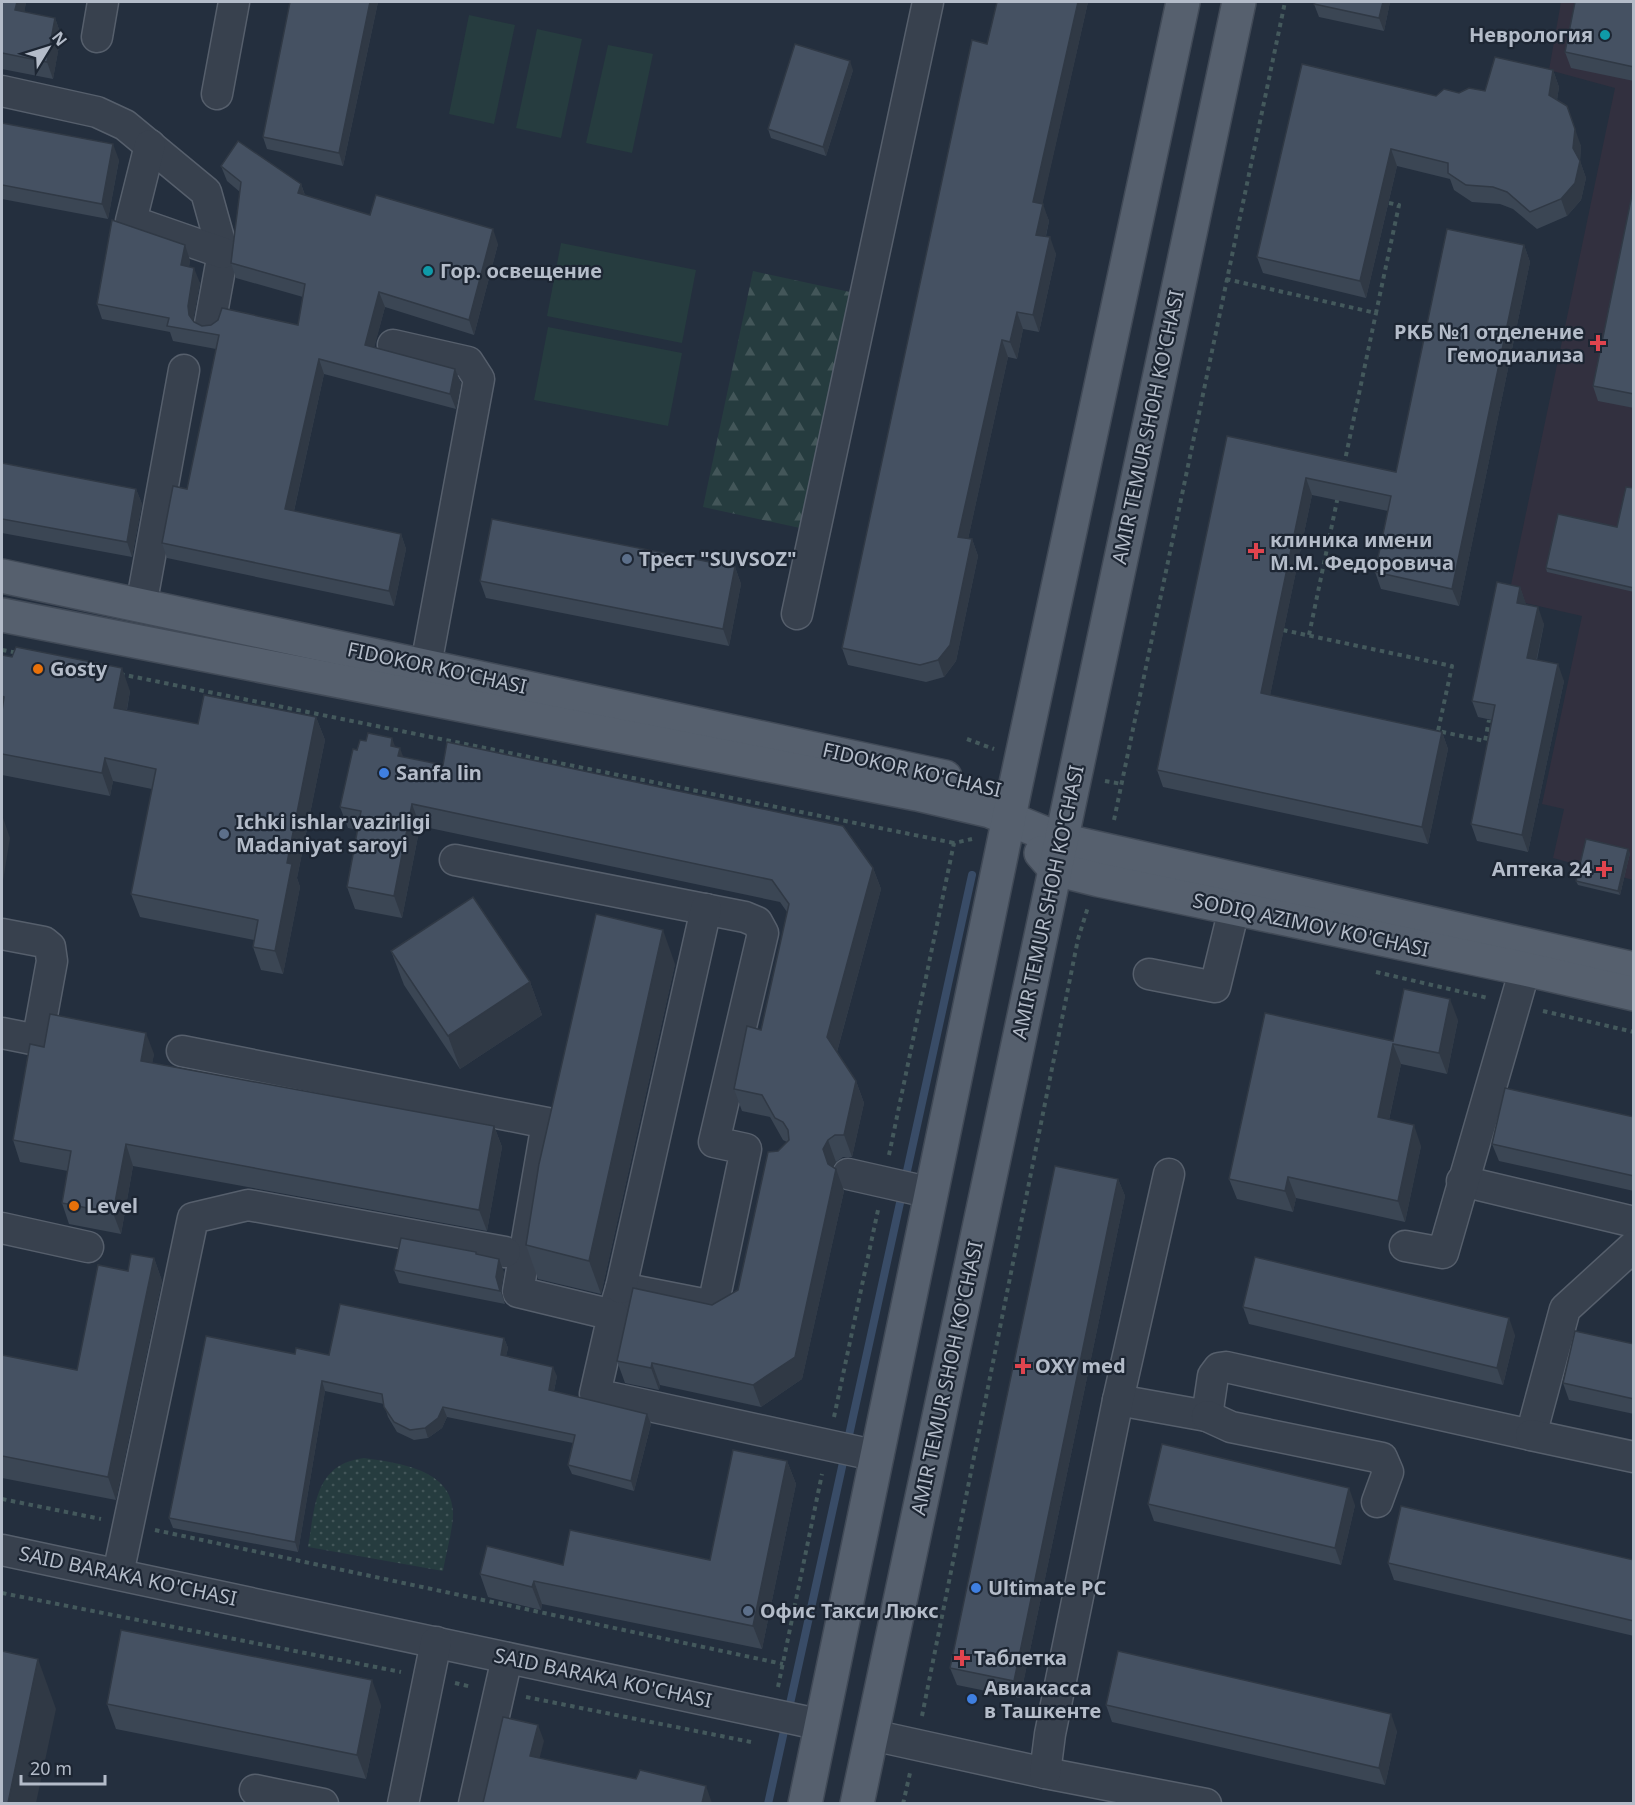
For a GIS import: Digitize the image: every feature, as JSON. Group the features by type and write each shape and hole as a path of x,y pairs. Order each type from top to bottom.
{"main road":[{"path":"805,1803 822,1725 849,1450 905,1187 1011,806 1183,2"},
{"name":"AMIR TEMUR SHOH KO'CHASI","path":"857,1803 1239,2"},
{"name":"FIDOKOR KO'CHASI","path":"2,576 805,746 1011,806 1058,854"},
{"name":"FIDOKOR KO'CHASI","path":"2,615 917,794 990,811 1011,806"},
{"name":"SODIQ AZIMOV KO'CHASI","path":"1058,854 1234,909 1634,994"},
{"name":"SODIQ AZIMOV KO'CHASI","path":"1058,854 1634,969"},
{"name":"SAID BARAKA KO'CHASI","path":"822,1725 872,1735"}],"street":[{"path":"97,37 103,2"},
{"path":"217,94 234,2"},
{"path":"796,614 928,2"},
{"path":"2,91 97,112 125,125 206,192 223,253 210,324"},
{"path":"150,145 131,221 223,253"},
{"path":"393,345 468,362 479,379 426,666"},
{"path":"141,606 184,370"},
{"path":"182,1052 547,1123 518,1292 617,1302 713,1306 757,1152 714,1142 763,933 757,922 745,917 455,860"},
{"path":"706,909 595,1394 849,1450"},
{"path":"1149,974 1215,987 1234,909"},
{"path":"2,934 44,942 50,947 52,961 39,1032 32,1040 2,1033"},
{"path":"1405,1246 1443,1253 1525,969"},
{"path":"848,1174 905,1187"},
{"path":"1045,1773 1118,1400 1168,1174"},
{"path":"1462,1181 1634,1222"},
{"path":"118,1574 194,1218 248,1205 505,1252"},
{"path":"2,1228 88,1247"},
{"path":"1531,1435 1565,1309 1634,1246"},
{"path":"1207,1416 1213,1376 1219,1368 1226,1367 1634,1457"},
{"path":"1118,1400 1207,1416 1231,1426 1382,1458 1388,1472 1377,1502"},
{"name":"SAID BARAKA KO'CHASI","path":"2,1550 822,1725"},
{"path":"403,1803 436,1642"},
{"path":"474,1803 507,1658"},
{"name":"SAID BARAKA KO'CHASI","path":"872,1735 1045,1773 1206,1803"},
{"path":"255,1790 323,1803"}],"path":[{"path":"1113,828 1285,2"},
{"path":"1342,474 1399,205 1389,203"},
{"path":"1226,279 1376,313"},
{"path":"1309,635 1340,486"},
{"path":"1284,630 1452,666 1438,731 1485,741 1489,720"},
{"path":"2,650 25,654"},
{"path":"119,674 954,843 983,837"},
{"path":"967,739 997,750"},
{"path":"1101,780 1122,784"},
{"path":"772,1714 783,1664 849,1450 905,1187 954,843"},
{"path":"903,1803 917,1745 1078,939 1092,901"},
{"path":"2,1499 783,1664"},
{"path":"2,1593 754,1743"}],"shaded area":[{"name":"РКБ №1 отделение Гемодиализа","path":"1561,2 1633,2 1633,880 1553,858 1564,809 1542,804 1582,616 1508,599 1615,88 1549,70"}],"green space":[{"path":"469,15 515,25 494,124 449,114"},
{"path":"537,29 582,39 561,138 516,128"},
{"path":"608,45 653,54 632,153 586,143"},
{"path":"561,243 696,270 682,343 547,316"},
{"path":"753,271 850,292 800,528 703,507"},
{"path":"548,327 682,353 668,426 534,400"},
{"path":"364,1458 408,1466 422,1471 435,1478 445,1488 451,1500 453,1516 443,1571 308,1547 316,1503 326,1478 335,1469 348,1462"}],"building":[{"path":"2,2 17,2 15,10 55,18 47,62 2,53"},
{"path":"290,2 370,2 339,153 263,137"},
{"path":"997,2 1078,2 1033,202 1043,204 1036,235 1050,237 1033,315 1017,312 1010,342 1002,340 958,537 972,539 950,645 938,660 920,665 842,648 972,40 987,44"},
{"path":"1315,2 1383,2 1379,18 1314,4"},
{"name":"Неврология","path":"1575,2 1634,2 1634,67 1565,52"},
{"path":"795,44 850,61 823,147 768,129"},
{"path":"1495,57 1553,70 1549,95 1567,106 1575,129 1573,148 1580,161 1575,183 1561,199 1530,212 1507,192 1493,187 1466,185 1448,173 1448,163 1391,149 1360,281 1257,257 1302,64 1436,96 1444,89 1459,93 1469,88 1485,91"},
{"path":"2,123 113,144 102,204 2,185"},
{"path":"238,141 301,184 298,193 370,215 376,195 493,229 469,320 379,292 365,345 455,369 450,394 319,359 285,509 401,534 389,591 162,543 173,486 187,489 219,335 167,326 169,318 97,304 112,220 185,245 181,265 194,268 188,306 189,315 194,322 202,326 211,325 218,320 222,308 298,325 305,284 231,263 241,182 221,166"},
{"path":"1634,185 1634,394 1593,386"},
{"name":"клиника имени М.М. Федоровича","path":"1447,229 1524,245 1452,589 1375,572 1391,496 1306,478 1261,693 1442,732 1422,827 1157,770 1227,436 1396,472"},
{"path":"2,463 136,489 127,542 2,519"},
{"path":"1626,487 1634,488 1634,588 1546,568 1558,514 1617,527"},
{"name":"Трест \"SUVSOZ\"","path":"492,519 735,567 723,629 480,581"},
{"path":"1497,582 1520,587 1517,603 1538,607 1527,658 1558,664 1522,835 1471,824 1495,705 1472,701"},
{"path":"16,647 122,668 114,708 198,724 204,695 316,717 287,863 292,864 275,951 253,947 258,920 131,894 156,769 105,758 102,773 2,754 4,697 2,696 2,655 12,657"},
{"path":"368,733 392,738 391,746 400,748 398,756 443,765 447,742 843,826 873,868 827,1037 856,1081 844,1135 835,1135 828,1140 823,1149 828,1164 836,1169 795,1357 753,1385 652,1363 651,1368 617,1361 633,1288 712,1305 738,1290 768,1152 778,1151 789,1140 788,1130 783,1122 775,1118 762,1095 734,1089 747,1026 761,1030 789,904 772,880 412,804 394,896 347,887 361,811 340,807 353,749 357,750 360,740 366,741"},
{"path":"1586,839 1628,849 1618,891 1576,881"},
{"path":"473,897 530,982 448,1036 391,951"},
{"path":"596,914 663,930 589,1261 526,1245 539,1164"},
{"path":"1404,989 1450,999 1439,1053 1393,1044 1378,1117 1414,1125 1398,1201 1288,1177 1285,1191 1229,1179 1265,1013 1393,1041"},
{"path":"50,1014 146,1033 141,1061 494,1126 479,1210 126,1144 113,1213 62,1203 71,1151 13,1140 30,1044 44,1047"},
{"path":"1505,1088 1634,1117 1634,1176 1492,1144"},
{"path":"1055,1166 1118,1179 1014,1681 950,1668"},
{"path":"401,1238 476,1252 476,1254 499,1259 496,1277 500,1291 394,1270"},
{"path":"131,1254 154,1258 108,1477 2,1456 2,1355 77,1370 98,1265 128,1271"},
{"path":"1255,1257 1509,1318 1497,1368 1243,1307"},
{"path":"340,1304 504,1338 501,1355 553,1367 549,1390 647,1414 631,1481 568,1465 575,1435 443,1407 438,1418 425,1428 410,1430 394,1422 384,1407 382,1394 322,1381 295,1542 169,1518 206,1336 295,1354 296,1348 329,1355"},
{"path":"1575,1331 1634,1344 1634,1399 1563,1383"},
{"path":"1162,1444 1349,1488 1335,1548 1148,1504"},
{"path":"733,1450 787,1461 753,1626 534,1581 532,1587 480,1574 487,1546 563,1565 570,1530 710,1560"},
{"path":"1401,1506 1634,1560 1634,1621 1388,1563"},
{"path":"121,1630 372,1680 357,1755 107,1704"},
{"path":"2,1651 38,1659 8,1803 2,1803"},
{"path":"1118,1651 1391,1714 1379,1768 1106,1705"},
{"path":"503,1717 538,1725 530,1756 636,1779 640,1770 706,1786 702,1803 483,1803"}],"waterway":[{"path":"768,1804 972,875"}],"place":[{"name":"Неврология","path":"1605,35"},
{"name":"Гор. освещение","path":"428,271"},
{"name":"РКБ №1 отделение Гемодиализа","path":"1598,343"},
{"name":"клиника имени М.М. Федоровича","path":"1256,551"},
{"name":"Трест \"SUVSOZ\"","path":"627,559"},
{"name":"Gosty","path":"38,669"},
{"name":"Sanfa lin","path":"384,773"},
{"name":"Ichki ishlar vazirligi Madaniyat saroyi","path":"224,834"},
{"name":"Аптека 24","path":"1604,869"},
{"name":"Level","path":"74,1206"},
{"name":"OXY med","path":"1023,1366"},
{"name":"Ultimate PC","path":"976,1588"},
{"name":"Офис Такси Люкс","path":"748,1611"},
{"name":"Таблетка","path":"962,1658"},
{"name":"Авиакасса в Ташкенте","path":"972,1699"}]}
